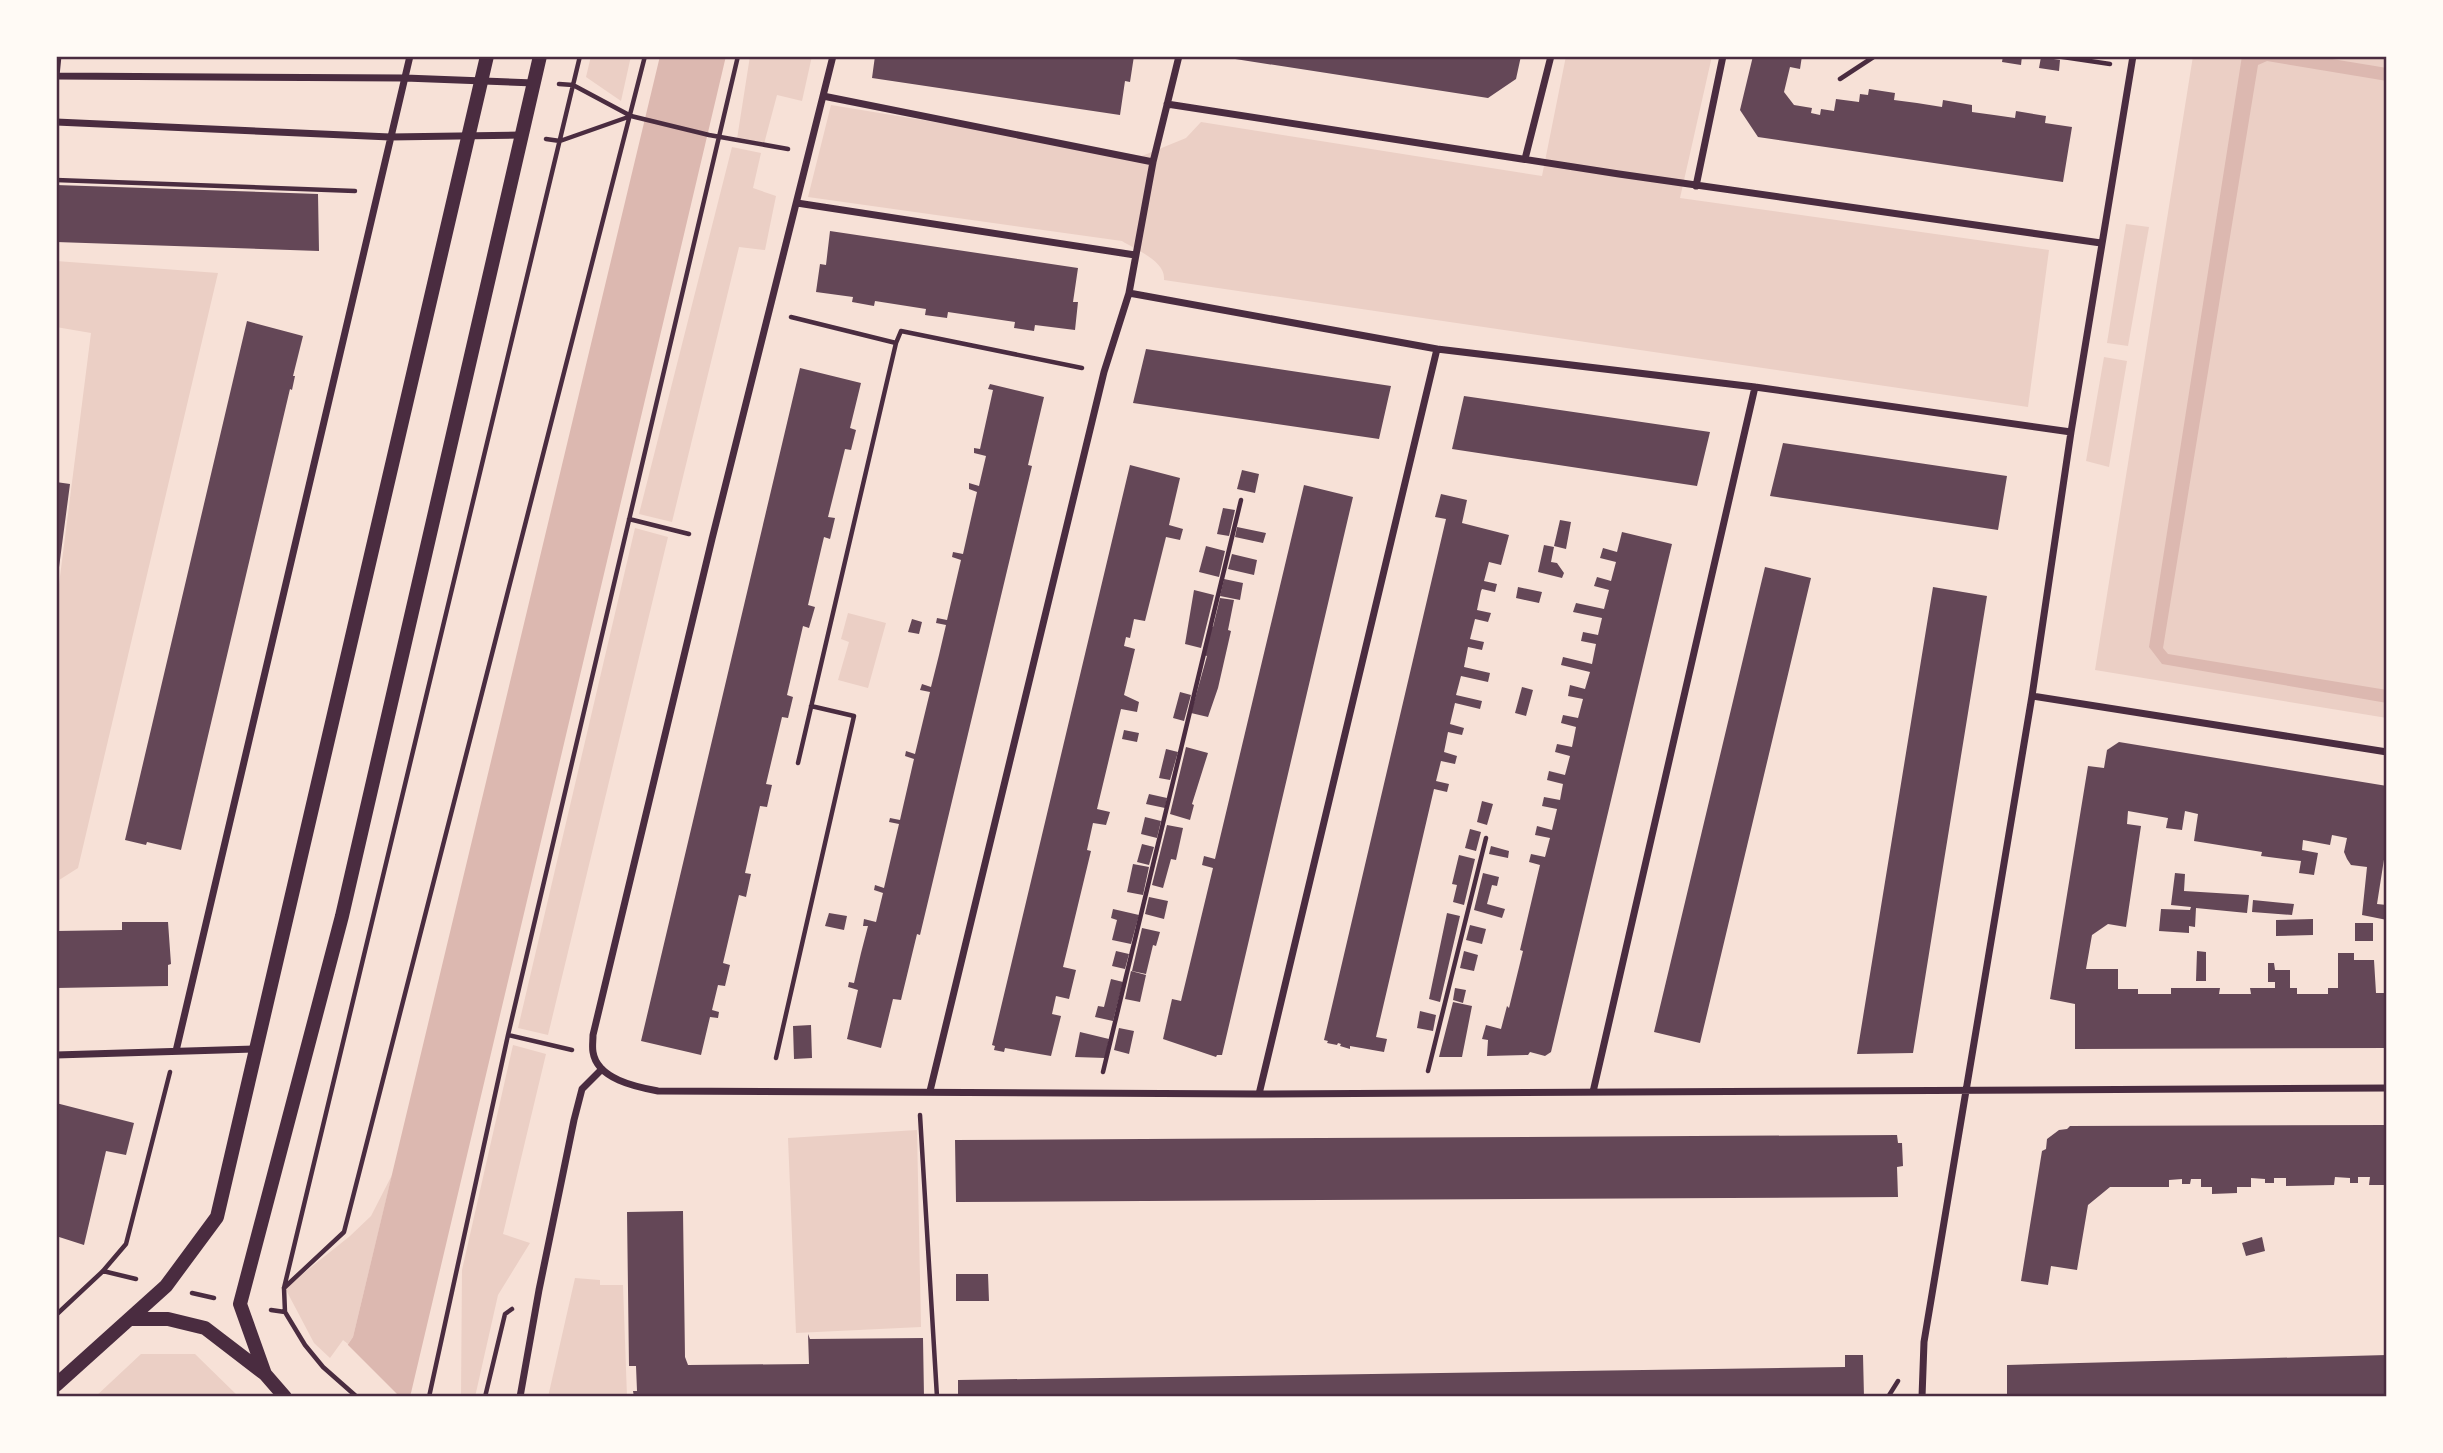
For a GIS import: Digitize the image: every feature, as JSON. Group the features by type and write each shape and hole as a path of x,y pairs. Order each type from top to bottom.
{"main road":[{"path":"56,1385 166,1286 217,1217 487,56"},
{"path":"265,1374 240,1304 342,916 540,56"},
{"path":"130,1319 168,1319 205,1328 265,1374 285,1397"}],"street":[{"path":"58,56 56,76 405,78 534,83"},
{"path":"176,1051 410,56"},
{"path":"833,56 712,539 593,1035 593,1055 602,1069 628,1085 658,1091 1259,1094 2387,1088"},
{"path":"930,1091 1104,372 1129,293 1153,162 1179,56"},
{"path":"1525,159 1551,56"},
{"path":"1696,186 1723,56"},
{"path":"1922,1397 1924,1342 1968,1090 2032,696 2101,243 2133,56"},
{"path":"824,96 1153,162"},
{"path":"1167,104 1696,186 2101,243"},
{"path":"56,122 390,137 521,135"},
{"path":"797,204 1135,255"},
{"path":"1129,293 1437,349 1755,387 2071,432"},
{"path":"1259,1094 1437,349"},
{"path":"1593,1092 1755,387"},
{"path":"2032,696 2387,752"},
{"path":"56,1055 254,1049"},
{"path":"520,1397 539,1290 582,1089 602,1069"}],"path":[{"path":"285,1312 285,1288 580,56"},
{"path":"285,1288 344,1232 645,56"},
{"path":"429,1397 508,1035 738,56"},
{"path":"1840,79 1875,56"},
{"path":"2056,56 2132,66"},
{"path":"573,85 631,116 709,135 809,152"},
{"path":"560,141 631,116"},
{"path":"56,180 377,192"},
{"path":"770,312 896,343"},
{"path":"797,763 901,331 1104,372"},
{"path":"1099,1094 1241,500"},
{"path":"629,519 712,539"},
{"path":"776,1058 853,716 811,706"},
{"path":"1424,1092 1486,838"},
{"path":"508,1035 593,1055"},
{"path":"56,1315 103,1271 126,1244 176,1051"},
{"path":"919,1093 937,1397"},
{"path":"485,1397 505,1314 539,1290"},
{"path":"323,1367 357,1397"}],"shaded area":[{"path":"591,56 631,56 621,101 586,77"},
{"path":"660,56 726,56 411,1393 409,1397 312,1397 353,1337"},
{"path":"750,56 812,56 802,101 777,95 764,144 737,139"},
{"path":"1566,56 1712,56 1680,198 2049,250 2028,407 1164,280 1160,267 1155,262 1122,241 808,197 831,105 1142,156 1186,138 1201,122 1542,176"},
{"path":"2193,56 2387,56 2387,718 2095,670"},
{"path":"2242,56 2314,56 2387,68 2387,81 2267,61 2258,65 2163,648 2168,654 2387,690 2387,703 2162,664 2149,647"},
{"path":"732,147 761,153 753,188 776,196 765,250 739,247 672,522 639,514"},
{"path":"2126,224 2149,227 2128,346 2107,343"},
{"path":"56,261 218,273 78,868 56,882 56,608 91,333 56,327"},
{"path":"2104,357 2127,361 2109,467 2086,461"},
{"path":"635,528 668,537 548,1035 518,1028"},
{"path":"848,613 886,623 868,688 838,680 849,642 841,639"},
{"path":"513,1045 546,1054 503,1234 530,1243 498,1295 475,1397 461,1397 462,1270"},
{"path":"917,1130 921,1327 796,1333 788,1138"},
{"path":"392,1175 353,1337 348,1344 343,1340 330,1358 314,1343 285,1288 371,1216"},
{"path":"575,1278 600,1280 600,1285 623,1285 627,1397 548,1397"},
{"path":"141,1354 195,1354 239,1397 95,1397"}],"pier":[{"path":"345,1342 400,1397 309,1397"}],"building":[{"path":"875,56 1134,56 1130,82 1125,81 1120,115 872,78"},
{"path":"1216,56 1521,56 1516,79 1488,98"},
{"path":"1753,56 1802,56 1800,69 1790,67 1784,92 1794,105 1812,108 1811,113 1820,115 1821,109 1834,111 1836,99 1859,102 1860,94 1868,95 1869,89 1895,93 1894,100 1942,107 1943,100 1972,105 1972,112 2015,118 2016,111 2046,116 2045,123 2072,127 2063,182 1758,137 1740,110"},
{"path":"2003,56 2022,56 2021,65 2002,62"},
{"path":"2041,57 2060,60 2059,71 2039,68"},
{"path":"56,185 318,194 319,251 56,242"},
{"path":"830,231 1078,268 1073,302 1078,302 1075,330 1035,325 1034,331 1014,328 1015,322 948,312 947,318 925,315 926,309 875,301 874,306 852,302 853,297 816,292 820,264 826,265"},
{"path":"247,321 303,336 181,850 147,842 146,845 125,840"},
{"path":"1146,349 1391,386 1379,439 1133,403"},
{"path":"800,368 861,383 850,428 856,430 851,450 845,449 828,517 835,518 830,539 824,537 808,605 815,607 809,628 803,626 787,695 793,697 788,718 782,717 766,784 772,785 767,807 760,806 745,873 751,874 746,897 739,895 723,963 730,965 725,986 718,985 712,1010 719,1012 718,1018 710,1017 701,1055 641,1041"},
{"path":"990,384 1044,397 1028,465 1032,466 920,935 917,934 901,1000 893,999 881,1048 847,1039 858,990 848,987 849,982 854,983 868,926 863,926 864,919 876,922 883,893 874,890 875,885 884,888 899,824 889,822 890,818 900,820 914,759 905,756 906,751 915,754 930,692 920,690 922,684 931,687 946,625 936,623 937,618 947,620 961,560 952,557 953,552 963,554 977,492 969,489 969,483 979,486 986,456 974,453 974,448 980,449 993,390 988,389"},
{"path":"1464,396 1710,432 1697,486 1452,449"},
{"path":"1783,443 2007,476 1998,530 1770,496"},
{"path":"1130,465 1180,478 1169,525 1183,529 1180,540 1166,537 1145,621 1134,619 1130,638 1126,637 1124,646 1135,649 1124,695 1139,702 1137,712 1121,709 1097,809 1110,812 1106,825 1093,823 1087,850 1091,851 1063,967 1076,970 1069,999 1056,996 1052,1014 1061,1016 1051,1056 1005,1048 1004,1052 994,1050 995,1046 992,1045"},
{"path":"1242,470 1259,474 1255,493 1237,489"},
{"path":"56,482 70,484 58,575 56,575"},
{"path":"1304,485 1353,497 1222,1055 1216,1057 1163,1039 1172,999 1181,1001 1213,868 1202,865 1204,856 1215,859"},
{"path":"1441,494 1467,500 1462,523 1509,535 1501,565 1489,562 1484,581 1497,584 1495,592 1481,591 1477,610 1491,613 1488,622 1475,619 1470,639 1484,642 1482,650 1468,647 1464,667 1490,673 1488,682 1461,676 1456,695 1482,701 1480,709 1455,703 1450,724 1464,728 1462,735 1448,732 1444,752 1457,756 1455,764 1441,761 1436,781 1449,784 1447,792 1434,789 1376,1037 1387,1039 1384,1052 1350,1046 1350,1049 1324,1040 1446,519 1435,517"},
{"path":"1223,508 1235,510 1229,536 1217,534"},
{"path":"1560,520 1571,522 1566,549 1554,546"},
{"path":"1237,527 1266,533 1263,543 1235,537"},
{"path":"1622,532 1672,544 1551,1052 1545,1056 1530,1052 1528,1055 1487,1056 1488,1040 1482,1039 1486,1025 1501,1029 1523,951 1520,950 1540,865 1529,862 1531,854 1545,857 1550,838 1535,835 1537,826 1552,830 1557,809 1542,806 1544,797 1560,800 1563,784 1547,780 1549,771 1565,775 1570,756 1555,752 1557,744 1572,747 1576,727 1561,723 1563,715 1578,718 1583,699 1568,696 1570,685 1585,689 1590,672 1561,665 1563,657 1592,664 1596,644 1581,641 1583,632 1598,635 1602,618 1573,612 1576,603 1604,609 1609,590 1594,586 1597,577 1611,581 1616,562 1600,558 1603,548 1617,552"},
{"path":"1544,545 1554,547 1551,562 1557,563 1564,573 1562,578 1538,572"},
{"path":"1206,546 1225,551 1219,577 1199,572"},
{"path":"1232,554 1257,560 1254,575 1228,569"},
{"path":"1765,567 1811,578 1700,1043 1654,1032"},
{"path":"1224,579 1243,583 1240,600 1220,596"},
{"path":"1518,587 1542,592 1539,603 1516,598"},
{"path":"1933,587 1987,596 1913,1053 1857,1054"},
{"path":"1194,590 1214,595 1201,648 1185,644"},
{"path":"1220,598 1234,600 1228,630 1231,631 1218,688 1208,717 1191,713 1207,656 1203,655"},
{"path":"912,619 922,622 919,634 908,632"},
{"path":"1522,687 1533,690 1526,716 1515,713"},
{"path":"1180,692 1191,695 1184,721 1173,718"},
{"path":"1124,730 1139,733 1137,742 1122,739"},
{"path":"2119,742 2387,786 2387,854 2385,853 2377,904 2387,905 2387,920 2362,915 2367,867 2351,865 2344,852 2347,838 2332,835 2330,845 2303,840 2302,850 2318,853 2314,875 2299,873 2301,861 2261,856 2262,852 2194,841 2198,814 2185,811 2182,830 2166,828 2168,818 2128,811 2127,824 2141,826 2126,927 2108,924 2092,935 2086,969 2118,969 2118,989 2138,989 2138,994 2171,994 2171,988 2220,988 2219,994 2251,994 2250,988 2275,988 2275,982 2268,982 2268,963 2274,963 2275,970 2290,970 2290,988 2297,988 2297,994 2328,994 2328,988 2338,988 2338,953 2354,953 2354,960 2374,960 2376,993 2387,993 2387,1048 2075,1049 2075,1004 2050,999 2088,766 2104,768 2107,750"},
{"path":"1186,747 1208,753 1192,804 1194,805 1190,820 1170,814"},
{"path":"1166,749 1178,752 1170,780 1159,778"},
{"path":"1149,794 1167,798 1165,808 1146,804"},
{"path":"1482,801 1493,804 1487,825 1477,822"},
{"path":"1145,817 1161,821 1157,838 1141,834"},
{"path":"1167,825 1183,828 1176,860 1171,859 1163,888 1152,885"},
{"path":"1470,829 1481,832 1476,851 1465,848"},
{"path":"1142,844 1154,847 1149,865 1137,862"},
{"path":"1491,846 1509,851 1508,858 1489,854"},
{"path":"1459,855 1475,859 1464,905 1453,902 1457,885 1452,884"},
{"path":"1133,864 1149,867 1143,895 1127,892"},
{"path":"1483,873 1499,877 1497,886 1492,885 1487,904 1505,909 1502,918 1474,910"},
{"path":"2175,873 2185,874 2184,891 2249,895 2247,913 2196,908 2195,927 2189,926 2189,933 2159,931 2161,909 2190,910 2191,907 2171,905"},
{"path":"1149,897 1168,901 1164,919 1145,914"},
{"path":"2253,900 2294,904 2292,915 2252,912"},
{"path":"1113,909 1139,915 1131,944 1112,940 1117,920 1111,918"},
{"path":"829,913 847,916 844,930 825,926"},
{"path":"1447,913 1460,916 1440,1002 1429,999"},
{"path":"2313,919 2313,935 2276,936 2276,920"},
{"path":"122,922 168,922 171,964 168,965 168,986 56,988 56,931 122,930"},
{"path":"2355,923 2373,923 2373,941 2355,941"},
{"path":"1470,925 1486,929 1482,944 1466,940"},
{"path":"1142,928 1160,932 1156,946 1153,945 1146,974 1132,971"},
{"path":"1116,951 1129,954 1125,969 1112,966"},
{"path":"1464,951 1478,955 1474,971 1460,968"},
{"path":"2197,951 2206,952 2206,981 2196,981"},
{"path":"1131,971 1146,975 1140,1002 1125,999"},
{"path":"1111,979 1123,982 1113,1021 1095,1017 1098,1006 1104,1007"},
{"path":"1455,988 1466,990 1463,1003 1453,1000"},
{"path":"1453,1002 1472,1006 1462,1057 1439,1057"},
{"path":"1420,1011 1436,1015 1433,1031 1417,1028"},
{"path":"811,1025 812,1058 794,1059 793,1026"},
{"path":"1119,1028 1134,1031 1129,1054 1114,1050"},
{"path":"1080,1032 1109,1039 1105,1058 1075,1057"},
{"path":"56,1103 134,1123 126,1155 106,1151 84,1245 56,1236"},
{"path":"2387,1125 2387,1185 2369,1185 2370,1177 2358,1177 2358,1183 2350,1183 2350,1178 2335,1177 2334,1185 2286,1186 2286,1178 2274,1178 2274,1183 2265,1183 2265,1179 2251,1178 2251,1187 2237,1187 2237,1193 2212,1194 2212,1187 2201,1187 2201,1179 2191,1179 2190,1184 2182,1184 2182,1179 2169,1180 2169,1187 2110,1187 2088,1205 2077,1270 2051,1266 2048,1285 2021,1281 2042,1151 2046,1149 2047,1139 2059,1130 2070,1126"},
{"path":"1897,1135 1898,1143 1902,1143 1903,1166 1897,1167 1898,1197 956,1202 955,1140"},
{"path":"683,1211 685,1357 688,1365 809,1364 808,1334 810,1339 923,1338 924,1397 634,1397 633,1391 637,1391 636,1366 629,1366 627,1212"},
{"path":"2262,1237 2265,1251 2246,1256 2242,1243"},
{"path":"956,1274 988,1274 989,1301 956,1301"},
{"path":"1845,1355 1863,1355 1864,1397 958,1397 958,1380 1845,1367"},
{"path":"2387,1355 2387,1397 2007,1397 2007,1365"}]}
